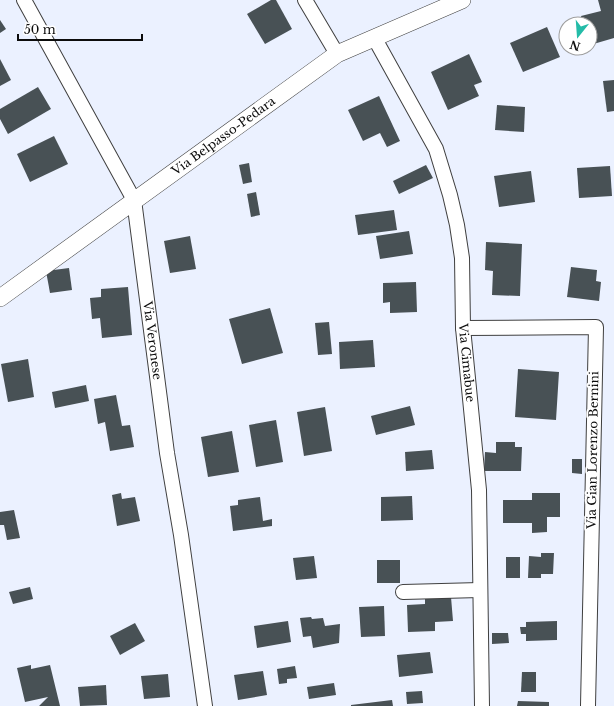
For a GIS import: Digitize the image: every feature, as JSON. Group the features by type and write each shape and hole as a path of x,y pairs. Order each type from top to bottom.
{"street":[{"name":"Via Veronese","path":"24,0 134,200 167,453 181,535 205,706"},
{"path":"305,0 337,54"},
{"name":"Via Belpasso-Pedara","path":"0,298 337,54 375,39 462,0"},
{"name":"Via Cimabue","path":"375,39 436,149 457,224 462,258 463,328 479,490 482,706"},
{"name":"Via Gian Lorenzo Bernini","path":"463,328 596,327 588,706"},
{"path":"403,592 480,590"}],"building":[{"path":"271,0 276,0 292,29 265,44 247,14"},
{"path":"598,0 614,0 614,38 598,43 598,16 581,16 601,11"},
{"path":"0,20 6,29 0,33"},
{"path":"547,27 558,52 558,56 560,57 523,72 510,43"},
{"path":"469,54 482,82 474,85 479,96 448,110 431,72"},
{"path":"0,59 11,80 0,86"},
{"path":"614,80 614,111 607,112 603,81"},
{"path":"38,87 51,109 8,134 0,119 0,109"},
{"path":"379,96 400,141 387,147 380,133 363,141 348,110"},
{"path":"497,105 525,107 524,132 495,130"},
{"path":"54,136 68,164 30,182 17,154"},
{"path":"249,163 252,182 243,184 239,165"},
{"path":"426,165 433,178 399,194 393,181"},
{"path":"610,166 612,196 579,198 577,168"},
{"path":"531,171 535,202 499,207 494,176"},
{"path":"256,192 260,215 251,217 247,194"},
{"path":"394,210 397,230 358,235 355,215"},
{"path":"409,231 413,254 380,259 376,236"},
{"path":"190,236 196,269 170,273 164,241"},
{"path":"486,242 522,244 520,296 492,295 493,271 485,270"},
{"path":"571,267 597,270 596,281 601,282 599,301 567,297"},
{"path":"69,268 72,290 50,293 46,271"},
{"path":"416,282 417,312 390,313 390,302 383,303 383,283"},
{"path":"128,287 132,335 102,338 100,318 92,319 90,298 101,297 101,289"},
{"path":"270,308 283,353 242,364 229,319"},
{"path":"329,322 332,354 318,355 315,323"},
{"path":"373,340 375,367 340,369 339,342"},
{"path":"28,359 34,397 8,402 1,364"},
{"path":"518,369 559,372 556,420 515,417"},
{"path":"86,385 89,401 55,408 52,392"},
{"path":"116,395 122,426 130,425 134,447 110,451 105,422 98,424 94,399"},
{"path":"410,406 415,425 376,435 371,416"},
{"path":"325,407 332,451 304,456 297,412"},
{"path":"276,420 283,462 256,467 249,425"},
{"path":"232,431 239,472 208,477 201,437"},
{"path":"496,442 515,442 515,447 522,447 521,471 484,471 485,452 496,453"},
{"path":"432,450 434,469 406,471 405,452"},
{"path":"572,459 582,459 582,474 572,473"},
{"path":"121,493 122,499 135,497 140,521 117,526 112,495"},
{"path":"532,493 560,493 560,517 547,517 547,532 532,533 532,523 503,523 503,500 532,500"},
{"path":"412,496 413,520 381,521 381,497"},
{"path":"260,497 263,521 272,519 272,526 233,531 230,506 238,505 238,500"},
{"path":"14,510 20,538 7,540 4,525 0,525 0,512"},
{"path":"541,553 554,553 553,574 541,574 541,578 528,578 529,556 541,557"},
{"path":"314,556 317,578 296,580 293,558"},
{"path":"506,557 520,557 520,578 506,578"},
{"path":"377,560 400,560 400,583 377,583"},
{"path":"30,587 33,599 13,604 9,592"},
{"path":"451,597 453,621 435,622 435,631 408,632 407,605 425,604 425,599"},
{"path":"384,606 385,636 361,637 359,607"},
{"path":"311,617 312,619 323,618 325,626 340,624 339,643 313,648 311,636 303,637 300,618"},
{"path":"288,621 291,642 257,648 254,626"},
{"path":"557,621 557,640 526,641 526,634 521,634 520,627 526,627 526,622"},
{"path":"135,623 145,641 120,655 110,636"},
{"path":"492,633 508,633 509,643 492,644"},
{"path":"430,652 433,673 399,677 397,655"},
{"path":"31,665 31,669 50,665 60,706 39,706 48,697 25,702 17,668"},
{"path":"295,666 297,678 287,679 287,683 279,684 277,669"},
{"path":"263,671 267,695 238,700 234,675"},
{"path":"522,672 536,672 536,692 521,692"},
{"path":"168,674 170,697 144,699 141,676"},
{"path":"334,683 336,695 309,699 307,687"},
{"path":"106,685 107,705 80,706 78,687"},
{"path":"422,691 423,703 407,704 406,692"},
{"path":"392,700 393,706 351,706 351,705"},
{"path":"518,701 549,702 549,706 517,706"}]}
